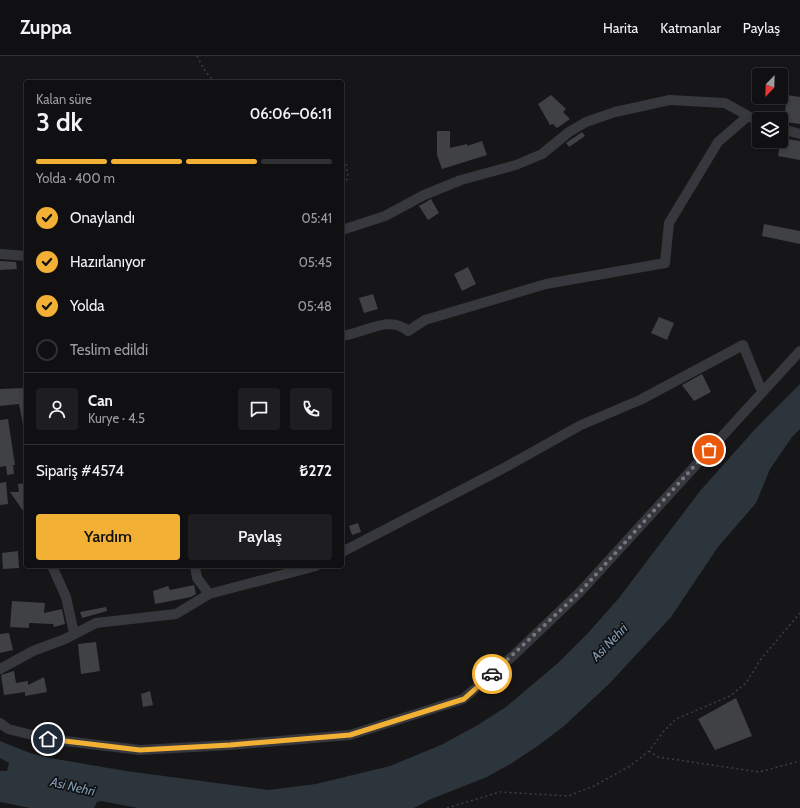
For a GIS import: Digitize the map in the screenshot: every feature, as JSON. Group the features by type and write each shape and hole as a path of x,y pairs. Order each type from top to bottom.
{"street":[{"path":"344,229 385,216 424,195 461,180 516,165 542,154 569,132 586,122 615,112 670,100 724,104 752,118"},
{"path":"344,336 354,335 374,326 397,325 408,332 425,320 546,284 665,262 669,223 718,142 748,116"},
{"path":"788,131 800,134"},
{"path":"0,254 24,256"},
{"path":"344,551 581,426 640,400 743,345 762,392"},
{"path":"0,723 8,728 48,739 140,750 230,745 350,735 464,699 514,655 580,592 800,351"},
{"path":"53,568 66,597 74,633"},
{"path":"195,568 197,578 209,594"},
{"path":"0,669 33,651 49,646 96,623 176,614 209,594 308,568"}],"path":[{"path":"197,56 205,71 213,80"},
{"path":"344,162 346,164 348,178 344,182"},
{"path":"447,808 500,792 568,796 594,786 630,766 649,751 664,731 676,719 720,701 746,683 761,659 800,613"},
{"path":"649,751 658,757 759,772 800,761"}],"water":[{"name":"Asi Nehri","path":"800,384 800,429 792,437 770,469 756,503 718,547 671,617 610,683 564,726 512,763 487,777 431,799 414,808 138,808 101,801 97,802 94,808 30,808 0,802 0,771 7,771 9,763 0,758 0,741 30,753 50,758 126,771 269,790 316,784 390,766 441,745 476,726 506,707 558,663 588,633 619,598 700,491 757,427"}],"building":[{"path":"551,95 566,109 563,112 570,119 557,128 553,124 550,125 538,104"},
{"path":"788,95 800,97 800,124 788,122 788,112 785,112 786,104 788,104"},
{"path":"437,131 450,131 450,148 467,144 467,146 482,141 487,155 442,169 437,155"},
{"path":"582,132 585,136 569,147 566,143"},
{"path":"788,139 800,141 800,160 778,156 779,148 788,148"},
{"path":"431,199 439,213 428,220 419,206"},
{"path":"764,224 800,231 800,244 762,236"},
{"path":"0,261 16,262 17,269 0,270"},
{"path":"468,267 476,284 462,291 454,274"},
{"path":"373,294 378,309 364,313 359,298"},
{"path":"659,317 674,323 667,340 651,333"},
{"path":"702,374 711,392 694,401 682,385"},
{"path":"24,388 24,424 19,404 0,406 0,389"},
{"path":"8,419 15,465 13,465 14,474 7,475 6,466 0,467 0,420"},
{"path":"6,482 8,504 0,505 0,483"},
{"path":"24,483 24,512 10,492 19,492 18,484"},
{"path":"358,523 361,532 352,535 349,526"},
{"path":"18,551 19,568 3,569 2,553"},
{"path":"194,585 196,594 191,597 155,604 153,591 168,586 170,590"},
{"path":"12,601 45,603 44,613 62,609 65,624 54,627 53,624 29,623 29,628 10,627"},
{"path":"106,607 107,611 82,618 80,612"},
{"path":"9,633 13,650 0,653 0,634"},
{"path":"96,642 100,671 81,674 78,644"},
{"path":"14,671 16,683 28,681 28,685 44,677 47,692 25,696 25,692 4,695 1,675"},
{"path":"150,691 153,705 143,707 141,694"},
{"path":"736,698 752,736 715,750 698,719"}],"way so far":[{"path":"492,674 580,592 709,450"}],"route":[{"path":"48,739 140,750 230,745 350,735 464,699 492,674"}]}
